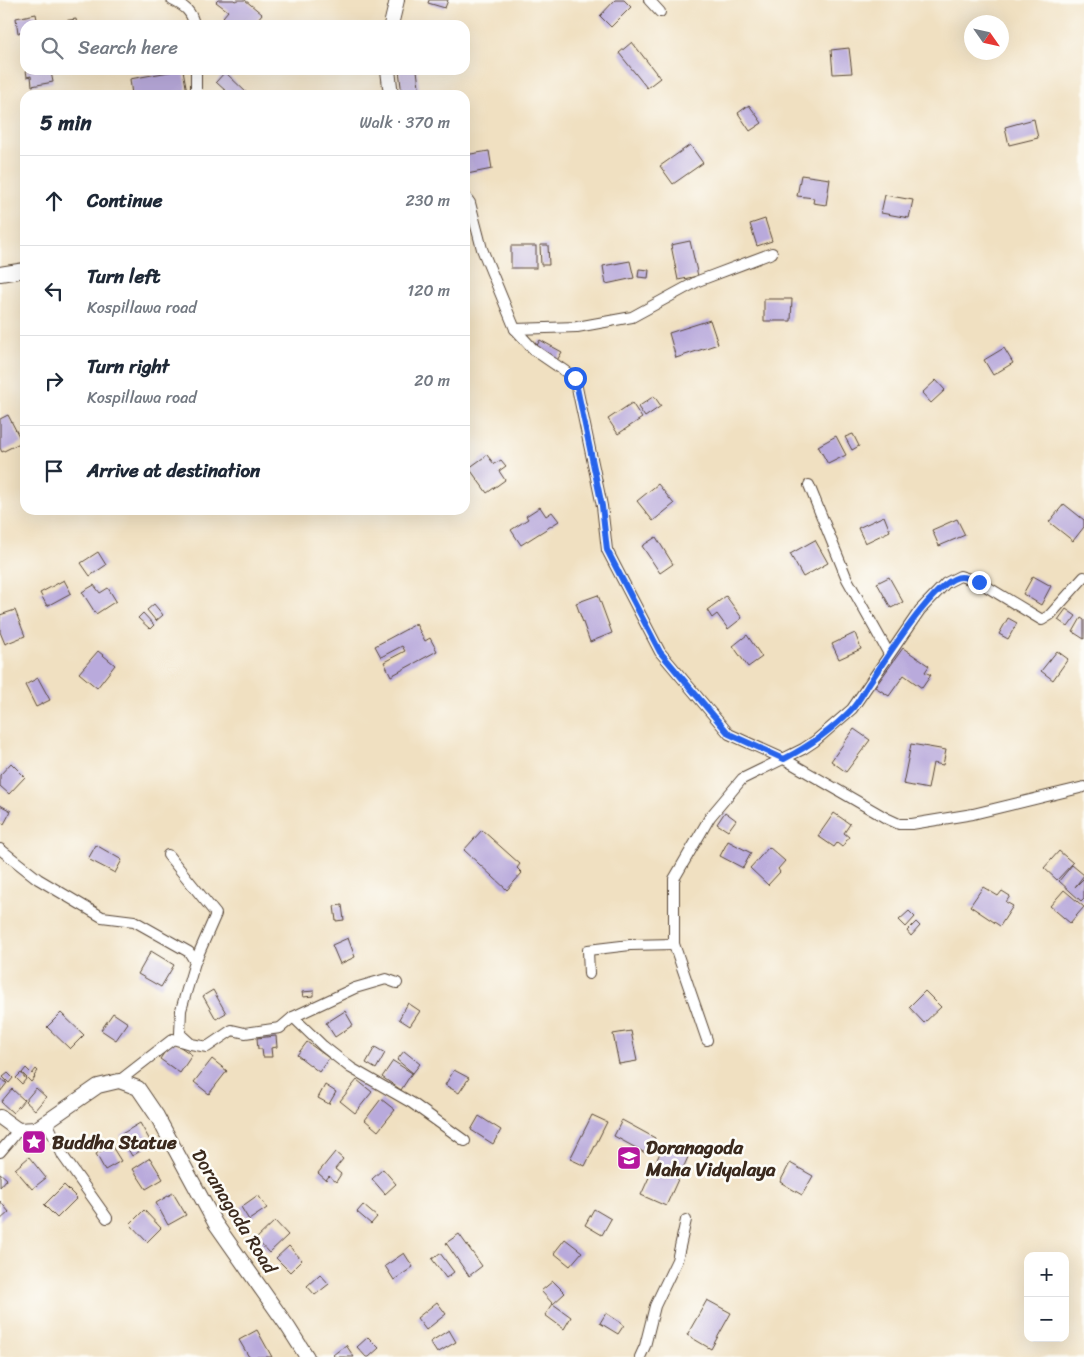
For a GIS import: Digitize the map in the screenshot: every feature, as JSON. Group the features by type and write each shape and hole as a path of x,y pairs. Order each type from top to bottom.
{"street":[{"path":"172,0 184,7 193,20"},
{"path":"392,20 397,0"},
{"path":"649,0 660,12"},
{"path":"196,75 196,90"},
{"path":"389,75 390,90"},
{"path":"470,202 482,249 515,329 534,350 575,378 602,506 607,550 660,652 729,734 784,759 899,824 912,824 973,814 1084,787"},
{"path":"515,329 577,327 632,318 698,280 772,253"},
{"path":"0,274 20,271"},
{"path":"809,485 847,578 889,654"},
{"path":"707,1040 674,944 674,878 710,817 742,779 802,750 852,709 889,654 927,603 946,583 960,576 979,582 1042,620 1050,615 1084,578"},
{"path":"0,848 38,879 102,917 134,921 189,952 195,962"},
{"path":"168,855 216,914 195,962 181,1010 180,1034 191,1044"},
{"path":"589,974 588,950 630,945 674,944"},
{"path":"0,1118 18,1130 36,1129 98,1086 119,1081 173,1039 207,1047 232,1030 245,1033 280,1028 294,1017 355,988 386,980 397,983"},
{"path":"294,1017 323,1046 351,1068 412,1103 465,1141"},
{"name":"Doranagoda Road","path":"119,1081 138,1088 157,1116 216,1223 307,1357"},
{"path":"47,1122 63,1156 107,1218"},
{"path":"0,1152 18,1130"},
{"path":"640,1357 645,1346 655,1306 676,1260 686,1220"}],"building":[{"path":"218,0 245,0 262,14 257,20 227,20 223,17 228,11 216,2"},
{"path":"429,0 448,0 445,8 428,3"},
{"path":"615,0 624,0 631,7 611,27 600,16"},
{"path":"36,14 37,20 20,20 20,33 18,33 16,18"},
{"path":"632,42 660,78 647,88 619,53"},
{"path":"849,48 852,73 833,74 831,50"},
{"path":"27,75 52,75 53,82 32,86 31,76 27,77"},
{"path":"152,75 184,75 187,90 131,90 130,79"},
{"path":"222,75 228,75 244,90 225,90 216,82"},
{"path":"400,75 418,75 419,90 401,90"},
{"path":"749,105 762,123 750,131 738,113"},
{"path":"1034,119 1038,138 1009,145 1005,127"},
{"path":"690,145 703,163 673,184 660,166"},
{"path":"489,151 492,169 470,173 470,154"},
{"path":"801,175 830,179 826,205 813,203 814,198 797,196"},
{"path":"885,195 913,200 909,218 881,213"},
{"path":"765,219 772,241 757,246 750,224"},
{"path":"690,241 698,276 678,280 671,245"},
{"path":"540,245 548,245 549,265 541,265"},
{"path":"511,246 536,246 536,268 511,268"},
{"path":"630,261 634,278 606,284 603,266"},
{"path":"639,269 649,270 648,278 638,277"},
{"path":"764,299 792,299 791,321 764,321"},
{"path":"710,320 718,344 676,358 669,333"},
{"path":"540,340 562,352 556,362 535,349"},
{"path":"1004,348 1013,363 993,375 984,360"},
{"path":"936,380 945,390 931,403 922,393"},
{"path":"654,396 661,406 645,417 638,407"},
{"path":"632,403 642,418 618,434 608,419"},
{"path":"8,415 20,438 20,443 2,452 0,448 0,419"},
{"path":"853,434 859,446 852,450 845,437"},
{"path":"836,436 846,455 828,464 818,446"},
{"path":"487,455 494,464 501,460 506,466 499,471 505,480 487,493 470,467"},
{"path":"658,484 674,504 653,521 637,501"},
{"path":"1064,504 1084,520 1084,527 1073,541 1049,522"},
{"path":"540,507 546,516 552,512 559,521 521,545 511,530 528,519 526,516"},
{"path":"884,516 890,531 865,543 858,528"},
{"path":"957,519 965,535 939,546 932,530"},
{"path":"656,537 673,564 660,573 642,546"},
{"path":"815,540 828,563 803,577 790,554"},
{"path":"98,552 106,565 90,576 81,563"},
{"path":"1033,576 1051,586 1041,605 1023,594"},
{"path":"889,577 903,602 891,608 877,583"},
{"path":"64,580 71,593 47,606 40,593"},
{"path":"94,585 100,593 108,588 116,601 96,614 82,592"},
{"path":"598,595 612,633 590,642 576,603"},
{"path":"726,596 742,618 728,629 717,614 712,618 707,610"},
{"path":"154,604 163,615 156,621 147,610"},
{"path":"1066,609 1076,616 1068,627 1058,620"},
{"path":"15,610 25,636 5,644 0,632 0,615"},
{"path":"143,613 154,625 150,629 138,618"},
{"path":"1008,618 1017,623 1008,639 999,634"},
{"path":"1081,618 1084,620 1084,639 1073,632"},
{"path":"416,624 425,641 430,638 437,651 391,676 384,662 405,651 402,646 381,657 375,646"},
{"path":"855,633 861,649 839,659 832,644"},
{"path":"747,635 762,657 748,667 733,646"},
{"path":"903,648 929,666 925,672 931,675 922,688 904,675 889,696 875,687"},
{"path":"98,651 115,665 97,688 79,673"},
{"path":"1057,651 1068,659 1053,680 1041,671"},
{"path":"38,678 50,700 36,707 25,685"},
{"path":"854,729 870,740 846,772 831,761"},
{"path":"911,744 946,750 943,765 933,763 928,789 903,784"},
{"path":"11,763 25,777 9,794 0,786 0,775"},
{"path":"0,805 11,811 4,824 0,822"},
{"path":"725,812 736,820 728,831 717,824"},
{"path":"834,813 850,824 844,833 849,837 842,847 837,843 834,847 818,836"},
{"path":"482,830 520,864 517,868 522,873 507,890 464,850"},
{"path":"728,841 751,853 743,868 720,856"},
{"path":"96,845 122,860 115,873 88,859"},
{"path":"769,847 785,861 778,869 780,872 768,885 750,868"},
{"path":"1059,851 1073,863 1057,880 1044,868"},
{"path":"1072,865 1084,875 1075,887 1084,878 1084,898 1081,901 1059,881"},
{"path":"983,887 998,896 1002,891 1010,896 1006,902 1013,906 1000,926 970,906"},
{"path":"1064,890 1084,907 1070,923 1050,906"},
{"path":"342,905 344,920 336,921 334,906"},
{"path":"909,911 915,917 906,927 899,920"},
{"path":"916,922 920,926 911,936 907,931"},
{"path":"348,938 355,957 340,964 332,945"},
{"path":"151,951 174,965 161,987 138,974"},
{"path":"213,990 226,1013 216,1019 203,996"},
{"path":"314,991 314,996 303,997 302,992"},
{"path":"925,991 941,1007 924,1023 909,1007"},
{"path":"408,1003 420,1011 410,1026 399,1019"},
{"path":"345,1011 353,1025 335,1037 326,1023"},
{"path":"61,1013 84,1035 70,1049 47,1027"},
{"path":"113,1013 128,1023 116,1040 101,1030"},
{"path":"631,1031 637,1061 619,1064 613,1034"},
{"path":"276,1036 277,1047 271,1048 272,1057 263,1057 262,1049 258,1049 257,1038"},
{"path":"172,1041 192,1055 180,1073 160,1059"},
{"path":"307,1042 329,1058 319,1072 297,1055"},
{"path":"375,1047 385,1053 376,1069 366,1063"},
{"path":"404,1051 420,1064 413,1073 397,1060"},
{"path":"212,1059 227,1071 209,1094 194,1082"},
{"path":"393,1061 412,1073 401,1090 382,1077"},
{"path":"26,1068 32,1074 36,1069 38,1071 31,1082 22,1073"},
{"path":"454,1070 469,1078 459,1093 445,1085"},
{"path":"8,1073 13,1078 9,1083 3,1077"},
{"path":"21,1073 26,1079 22,1084 16,1078"},
{"path":"0,1078 7,1083 0,1092"},
{"path":"357,1080 372,1092 355,1113 340,1101"},
{"path":"325,1085 336,1092 329,1104 318,1098"},
{"path":"36,1088 46,1097 35,1110 25,1101"},
{"path":"12,1089 24,1100 13,1113 1,1102"},
{"path":"381,1099 395,1110 378,1131 365,1120"},
{"path":"592,1115 607,1122 585,1166 570,1159"},
{"path":"479,1116 501,1130 493,1144 471,1130"},
{"path":"622,1120 655,1138 647,1154 614,1136"},
{"path":"140,1123 152,1144 132,1156 120,1135"},
{"path":"664,1144 689,1155 666,1206 641,1195"},
{"path":"111,1145 121,1161 105,1170 96,1154"},
{"path":"335,1152 343,1159 335,1169 341,1174 336,1182 329,1176 326,1180 318,1173"},
{"path":"29,1157 46,1178 32,1189 15,1169"},
{"path":"150,1158 163,1179 146,1189 133,1169"},
{"path":"790,1163 813,1176 802,1195 780,1182"},
{"path":"383,1169 396,1184 385,1194 372,1179"},
{"path":"0,1173 7,1179 0,1187"},
{"path":"64,1185 77,1198 57,1218 44,1205"},
{"path":"173,1193 186,1215 168,1225 156,1203"},
{"path":"258,1195 267,1208 249,1220 241,1207"},
{"path":"0,1201 9,1212 0,1220"},
{"path":"363,1205 377,1217 371,1224 357,1212"},
{"path":"594,1209 611,1219 602,1235 585,1225"},
{"path":"144,1210 161,1228 147,1242 130,1224"},
{"path":"275,1221 288,1235 269,1253 256,1239"},
{"path":"459,1234 482,1266 469,1276 446,1243"},
{"path":"565,1239 582,1252 570,1266 554,1253"},
{"path":"289,1246 302,1260 290,1272 276,1258"},
{"path":"404,1253 413,1267 394,1280 385,1266"},
{"path":"440,1253 454,1272 446,1278 432,1259"},
{"path":"320,1274 329,1284 315,1295 307,1286"},
{"path":"553,1281 565,1293 553,1304 541,1291"},
{"path":"707,1300 731,1313 711,1349 687,1335"},
{"path":"437,1302 446,1314 426,1330 417,1318"},
{"path":"553,1304 571,1317 564,1329 545,1315"},
{"path":"606,1313 624,1325 618,1334 600,1323"},
{"path":"257,1330 272,1357 249,1357 239,1340"},
{"path":"449,1330 456,1342 437,1353 430,1342"},
{"path":"368,1337 379,1348 369,1357 366,1357 357,1347"},
{"path":"346,1345 354,1357 335,1357 333,1355"}],"place":[{"name":"Buddha Statue","path":"34,1142"},
{"name":"Doranagoda Maha Vidyalaya","path":"629,1158"}],"route":[{"path":"575,378 602,506 607,550 660,652 729,734 784,759 802,750 852,709 920,610 946,583 960,576 979,582"}]}
